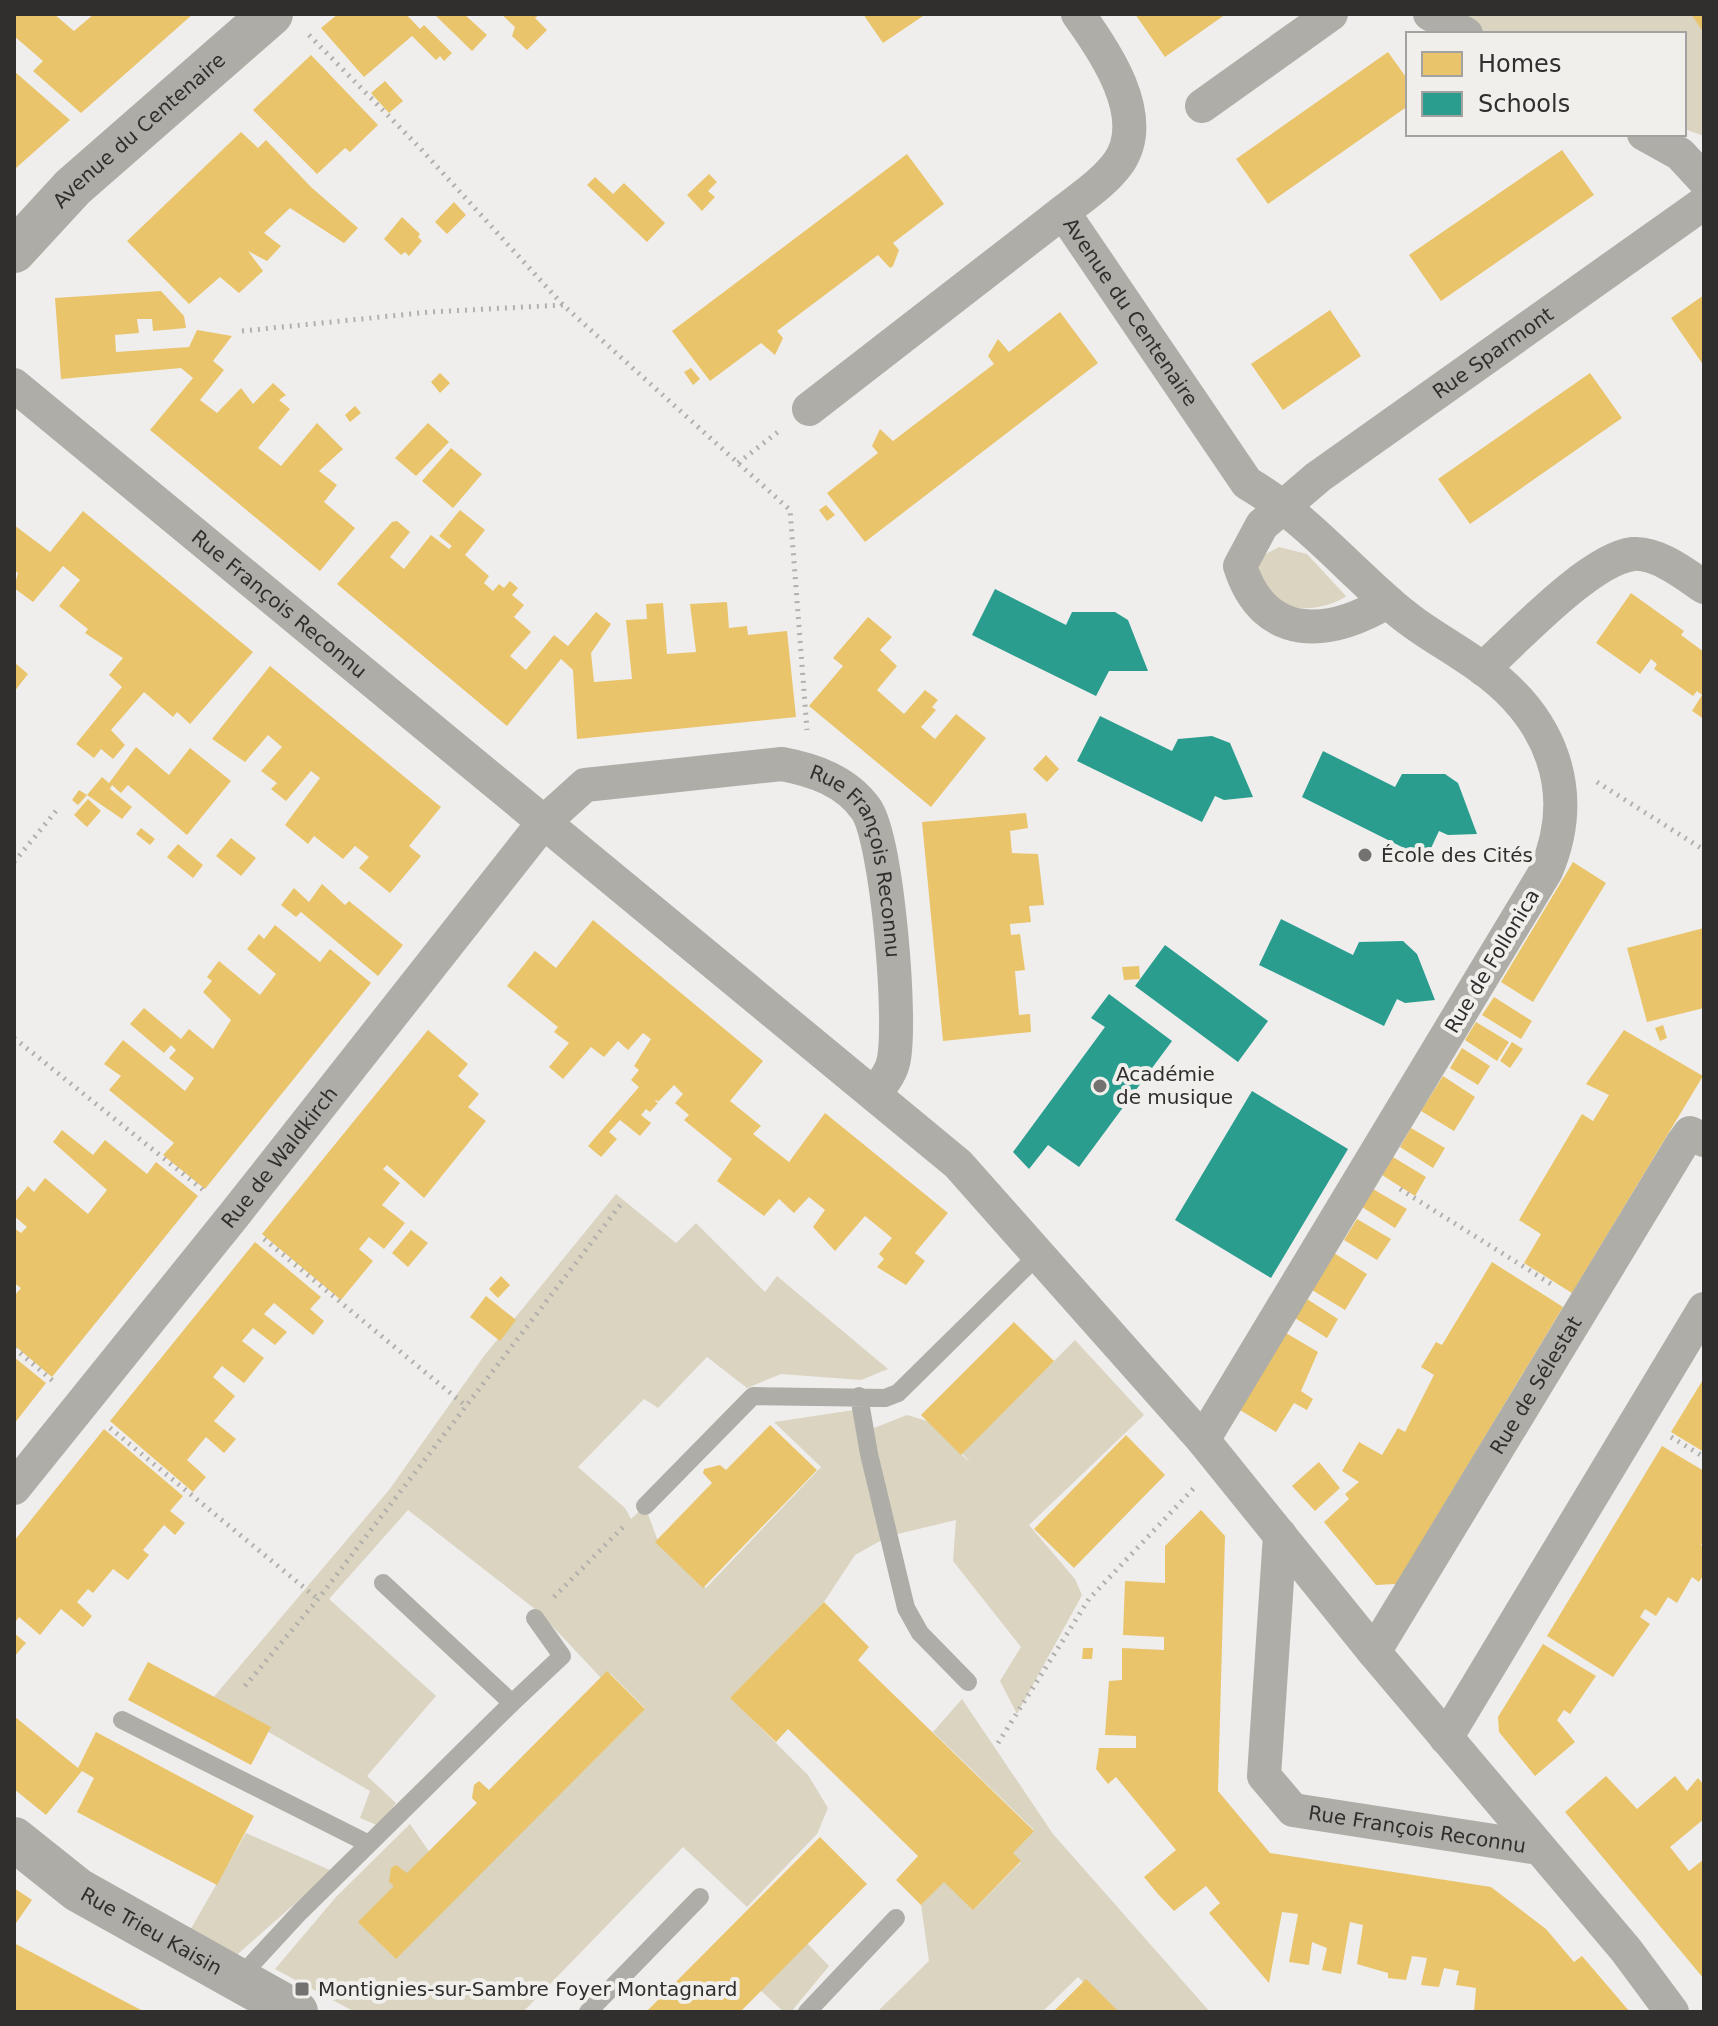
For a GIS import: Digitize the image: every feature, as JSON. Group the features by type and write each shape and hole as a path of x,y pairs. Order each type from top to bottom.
{"main road":[{"name":"Avenue du Centenaire","path":"14,251 73,187 285,20"},
{"name":"Rue Trieu Kaisin","path":"14,1839 78,1890 296,2012"}],"street":[{"path":"1063,212 1120,161 1126,143 1126,105 1121,84 1105,52 1078,14"},
{"path":"1202,106 1331,14"},
{"path":"1430,14 1462,32"},
{"path":"1648,136 1680,154 1704,180"},
{"name":"Rue Sparmont","path":"1285,505 1318,477 1704,203"},
{"name":"Avenue du Centenaire","path":"809,409 1063,212 1247,483 1285,505 1387,602 1426,633 1483,669"},
{"name":"Rue François Reconnu","path":"14,385 958,1164 1212,1450 1374,1652 1626,1950 1672,2012"},
{"path":"1285,505 1262,525 1240,566 1249,593 1290,626 1309,628 1356,620 1387,602"},
{"path":"1483,669 1595,568 1634,554 1670,564 1704,587"},
{"name":"Rue de Follonica","path":"1212,1450 1365,1168 1546,871 1559,840 1563,791 1555,769 1532,721 1514,697 1483,669"},
{"name":"Rue François Reconnu","path":"543,823 585,785 782,764 810,769 840,784 866,809 879,838 897,1013 893,1064 875,1094"},
{"name":"Rue de Waldkirch","path":"14,1488 543,823"},
{"name":"Rue de Sélestat","path":"1374,1652 1690,1133 1704,1140"},
{"path":"1446,1738 1704,1309"},
{"name":"Rue François Reconnu","path":"1280,1535 1264,1776 1293,1810 1539,1848"}],"lane":[{"path":"648,1502 753,1396 885,1398 898,1393 1040,1253"},
{"path":"859,1396 864,1432 906,1608 920,1633 968,1682"},
{"path":"383,1583 512,1703"},
{"path":"237,1980 369,1844 562,1656 535,1618"},
{"path":"122,1720 369,1844"},
{"path":"588,2012 700,1897"},
{"path":"807,2012 896,1918"}],"path":[{"path":"285,20 420,148 563,305 790,510 810,769"},
{"path":"242,331 430,312 563,305"},
{"path":"738,463 809,409"},
{"path":"1555,769 1581,772 1704,850"},
{"path":"14,862 56,811"},
{"path":"14,1038 466,1406"},
{"path":"1365,1168 1585,1305"},
{"path":"245,1686 318,1599 621,1204"},
{"path":"14,1348 318,1599"},
{"path":"998,1743 1089,1599 1212,1450"},
{"path":"535,1618 648,1502"}],"shaded area":[{"path":"1455,14 1704,14 1704,136 1686,130 1686,32 1480,32"},
{"path":"1279,547 1307,554 1346,596 1333,603 1308,608 1292,607 1278,600 1257,579 1256,559"},
{"path":"616,1194 676,1243 696,1223 765,1292 777,1276 888,1369 861,1380 781,1374 747,1388 707,1357 658,1408 644,1399 578,1467 625,1508 631,1519 645,1506 659,1544 706,1588 821,1467 774,1422 854,1410 864,1432 907,1415 930,1422 971,1464 962,1453 1075,1340 1144,1415 1029,1525 1075,1579 1082,1595 1017,1714 1000,1681 1021,1647 953,1561 956,1520 889,1536 855,1555 824,1602 731,1698 808,1775 828,1808 817,1834 747,1907 683,1847 523,2012 355,2012 275,1969 336,1897 410,1824 430,1853 360,1923 395,1958 645,1708 610,1673 603,1680 540,1613 408,1510 329,1599 436,1696 367,1776 396,1803 379,1826 360,1818 370,1791 212,1699 389,1490 484,1356"},
{"path":"962,1699 1053,1834 1210,2012 1113,2012 1078,1977 1042,2012 877,2012 929,1961 921,1905 944,1881 974,1909 1021,1862 1012,1853 1034,1830 933,1732"},
{"path":"246,1833 332,1871 231,1960 189,1932"},
{"path":"807,1943 829,1966 791,2012 784,2012 760,1990"}],"building: Homes":[{"path":"14,14 54,14 74,31 94,14 193,14 81,113 33,71 43,61 14,36"},
{"path":"338,14 406,14 420,29 424,25 452,53 444,61 440,56 436,60 412,36 364,77 321,28"},
{"path":"434,14 464,14 487,35 472,51"},
{"path":"501,14 540,14 535,18 547,30 527,50 512,36 515,27"},
{"path":"863,14 926,14 883,43"},
{"path":"1135,14 1226,14 1165,57"},
{"path":"1691,14 1704,14 1704,33"},
{"path":"1388,52 1406,77 1406,107 1268,204 1236,159"},
{"path":"311,55 378,125 350,152 345,148 317,174 253,110"},
{"path":"14,71 70,120 16,168 14,166"},
{"path":"385,81 403,101 389,113 371,93"},
{"path":"241,132 258,148 266,140 311,187 358,228 344,243 290,208 264,233 281,246 267,261 248,251 263,271 239,293 220,277 189,304 127,241"},
{"path":"1562,150 1594,195 1441,301 1409,255"},
{"path":"907,154 944,204 893,243 899,250 893,266 890,268 878,255 777,331 783,338 775,355 761,343 710,381 672,331"},
{"path":"709,174 717,182 708,191 715,197 702,211 687,195"},
{"path":"595,177 613,194 624,183 665,223 647,242 587,185"},
{"path":"454,202 466,215 447,234 435,222"},
{"path":"402,217 420,234 418,237 422,241 409,256 405,252 401,255 384,239"},
{"path":"161,291 184,316 186,328 153,331 152,319 137,319 139,333 115,335 116,352 189,347 197,330 232,336 213,361 224,370 200,400 217,413 241,388 253,404 273,383 286,395 279,400 290,409 258,448 281,466 317,423 343,449 319,471 337,485 324,502 355,528 320,571 150,430 193,378 181,368 61,379 55,298"},
{"path":"1704,295 1704,366 1671,318"},
{"path":"1330,310 1361,356 1283,410 1251,364"},
{"path":"1060,312 1098,363 865,542 827,493 878,453 872,446 880,429 893,441 994,364 988,356 998,339 1009,352"},
{"path":"691,368 700,379 693,385 684,372"},
{"path":"440,373 450,383 440,393 431,382"},
{"path":"1590,373 1622,418 1470,524 1438,479"},
{"path":"355,406 361,413 350,422 345,415"},
{"path":"428,423 449,442 416,476 395,458"},
{"path":"451,448 482,474 453,508 422,481"},
{"path":"826,505 835,515 827,521 819,510"},
{"path":"460,510 485,530 465,555 489,576 484,583 493,591 499,584 504,588 510,581 518,588 512,595 524,605 514,617 531,632 510,656 526,670 554,635 568,646 596,612 611,624 591,653 594,682 632,679 626,620 647,619 646,604 663,603 667,654 696,652 690,604 727,602 729,628 747,626 748,635 787,631 796,717 577,739 573,670 561,659 507,726 337,584 392,522 397,521 410,532 390,557 404,569 431,535 449,549 452,546 439,536"},
{"path":"83,511 253,652 190,724 177,712 173,717 144,692 111,730 125,745 113,759 101,749 94,758 76,744 122,687 109,675 123,658 85,633 88,629 59,606 80,580 63,566 33,602 14,588 18,573 14,570 14,525 50,552"},
{"path":"1631,593 1684,631 1681,635 1704,652 1704,719 1692,711 1702,695 1697,691 1693,696 1654,669 1657,664 1651,659 1640,674 1596,643"},
{"path":"868,617 892,637 880,650 897,666 877,690 904,714 925,690 938,700 932,707 936,710 921,727 935,739 956,714 986,738 931,807 809,706 843,666 833,658"},
{"path":"14,662 28,674 14,692"},
{"path":"270,666 441,807 409,846 421,856 390,893 359,868 369,857 355,846 343,859 314,836 308,844 285,825 320,778 311,771 286,801 271,789 277,783 261,771 282,747 268,735 245,762 212,739"},
{"path":"136,747 169,775 190,748 231,781 187,835 128,785 121,793 112,785 110,789 132,807 122,819 87,795 102,777 109,783"},
{"path":"1046,755 1059,769 1047,782 1033,769"},
{"path":"79,790 87,795 78,805 72,800"},
{"path":"88,799 101,811 87,827 74,815"},
{"path":"1026,813 1028,828 1010,831 1012,853 1038,854 1044,905 1029,906 1031,922 1010,924 1011,935 1020,934 1025,970 1015,971 1019,1015 1030,1014 1031,1032 943,1041 922,822"},
{"path":"141,828 155,839 150,845 136,834"},
{"path":"231,838 256,858 241,876 216,856"},
{"path":"178,844 203,865 193,878 167,857"},
{"path":"1573,862 1606,883 1533,1002 1501,982"},
{"path":"322,884 345,905 349,901 403,945 378,976 301,912 296,917 281,905 294,888 309,902"},
{"path":"593,920 763,1061 730,1101 761,1126 753,1134 789,1162 825,1113 948,1213 915,1253 925,1261 906,1285 877,1267 884,1259 879,1254 892,1238 865,1216 835,1251 813,1227 825,1210 809,1197 794,1213 779,1199 764,1216 717,1181 732,1159 684,1120 689,1115 675,1103 683,1094 674,1085 659,1101 654,1100 658,1103 650,1112 646,1109 641,1115 651,1123 640,1136 620,1120 609,1132 617,1139 601,1157 588,1146 639,1087 631,1080 639,1070 634,1066 651,1039 643,1033 628,1050 618,1041 604,1057 591,1047 563,1079 549,1067 569,1043 554,1032 558,1027 507,986 535,951 556,968"},
{"path":"275,925 320,962 330,949 371,983 205,1189 163,1155 174,1143 109,1090 121,1076 104,1064 123,1040 185,1091 194,1078 169,1058 176,1050 171,1045 164,1053 130,1024 144,1008 181,1039 189,1029 213,1049 231,1020 203,992 212,981 207,977 219,961 260,995 276,974 247,949 259,934 264,939"},
{"path":"1704,928 1704,1008 1647,1022 1627,948"},
{"path":"1139,966 1140,979 1124,980 1122,967"},
{"path":"1494,997 1532,1021 1521,1039 1482,1015"},
{"path":"1476,1022 1509,1042 1497,1061 1465,1040"},
{"path":"1663,1025 1667,1038 1660,1041 1655,1028"},
{"path":"428,1030 468,1064 458,1076 479,1094 468,1107 486,1121 424,1198 387,1165 383,1169 400,1183 382,1205 405,1223 384,1249 369,1237 359,1249 373,1261 341,1300 262,1234"},
{"path":"1624,1030 1703,1076 1572,1293 1524,1263 1541,1234 1519,1220 1582,1114 1593,1121 1609,1095 1586,1084"},
{"path":"1512,1042 1523,1049 1510,1068 1500,1061"},
{"path":"1462,1048 1490,1066 1478,1085 1450,1068"},
{"path":"1443,1076 1475,1097 1454,1131 1421,1111"},
{"path":"1411,1128 1445,1148 1433,1168 1400,1147"},
{"path":"62,1130 93,1155 105,1140 147,1174 156,1162 198,1196 52,1377 14,1345 14,1296 21,1288 14,1283 14,1228 21,1233 27,1227 14,1216 14,1203 28,1186 34,1192 45,1178 88,1214 107,1190 53,1142"},
{"path":"1393,1157 1426,1177 1415,1196 1382,1175"},
{"path":"1373,1189 1407,1209 1395,1228 1362,1207"},
{"path":"1357,1219 1391,1239 1377,1260 1344,1240"},
{"path":"411,1230 428,1243 408,1267 392,1253"},
{"path":"255,1242 321,1297 310,1309 324,1321 313,1335 274,1303 264,1314 287,1332 275,1345 253,1328 242,1341 264,1358 244,1383 222,1366 213,1377 235,1396 214,1421 236,1439 224,1453 206,1437 187,1460 206,1477 193,1492 110,1421"},
{"path":"1334,1253 1367,1274 1345,1310 1312,1290"},
{"path":"1492,1262 1563,1307 1396,1584 1376,1585 1324,1522 1349,1499 1345,1494 1359,1482 1342,1471 1359,1442 1382,1455 1398,1428 1405,1432 1434,1375 1421,1367 1436,1342 1442,1345"},
{"path":"501,1276 510,1285 498,1298 489,1289"},
{"path":"486,1296 516,1320 500,1341 470,1317"},
{"path":"1307,1299 1338,1319 1327,1338 1295,1318"},
{"path":"1014,1322 1054,1361 961,1455 921,1415"},
{"path":"1286,1333 1318,1352 1301,1391 1313,1399 1307,1410 1294,1403 1276,1432 1240,1410"},
{"path":"14,1357 46,1383 14,1424"},
{"path":"1704,1378 1704,1452 1671,1432"},
{"path":"770,1425 817,1470 703,1588 655,1542 712,1483 703,1473 704,1469 720,1465 726,1470"},
{"path":"104,1429 183,1496 170,1511 185,1523 175,1535 164,1525 143,1550 149,1555 128,1580 113,1569 93,1593 88,1589 77,1602 92,1616 83,1627 61,1609 40,1635 19,1617 14,1624 14,1541"},
{"path":"1126,1435 1165,1475 1074,1568 1034,1529"},
{"path":"1662,1446 1704,1471 1704,1540 1701,1545 1704,1547 1704,1574 1699,1582 1692,1577 1677,1603 1668,1597 1656,1616 1645,1609 1640,1617 1650,1624 1613,1677 1547,1636"},
{"path":"1319,1462 1340,1488 1315,1511 1292,1486"},
{"path":"1201,1510 1225,1536 1218,1791 1270,1853 1491,1887 1546,1929 1574,1962 1582,1956 1630,2012 1474,2012 1476,1988 1456,1985 1459,1971 1444,1968 1439,1987 1421,1985 1427,1958 1412,1956 1406,1980 1388,1978 1388,1973 1357,1964 1363,1925 1350,1922 1341,1974 1322,1970 1327,1948 1312,1942 1309,1965 1289,1962 1298,1914 1282,1912 1269,1983 1209,1913 1220,1903 1206,1886 1174,1911 1158,1894 1144,1877 1176,1850 1116,1777 1108,1784 1096,1769 1099,1748 1136,1748 1136,1736 1105,1735 1109,1681 1122,1680 1122,1648 1164,1650 1164,1637 1123,1635 1125,1581 1165,1583 1165,1546"},
{"path":"824,1602 869,1647 858,1660 1034,1831 1013,1853 1021,1861 973,1910 944,1882 921,1905 896,1880 918,1856 788,1729 776,1742 730,1698"},
{"path":"14,1633 26,1643 14,1657"},
{"path":"1543,1644 1596,1676 1570,1714 1564,1710 1557,1720 1575,1742 1535,1776 1499,1732 1498,1717"},
{"path":"1083,1648 1093,1648 1092,1659 1082,1659"},
{"path":"148,1662 271,1727 251,1765 128,1700"},
{"path":"607,1671 645,1709 396,1959 358,1922 394,1886 389,1882 391,1868 396,1865 407,1873 477,1803 472,1798 474,1785 479,1781 489,1790"},
{"path":"14,1716 78,1768 96,1732 254,1816 217,1885 77,1812 94,1778 82,1771 46,1815 14,1789"},
{"path":"1606,1776 1637,1809 1675,1776 1687,1791 1698,1778 1704,1785 1704,1819 1670,1847 1689,1871 1704,1859 1704,1979 1565,1812"},
{"path":"820,1837 867,1884 754,1998 740,2012 646,2012"},
{"path":"14,1888 32,1900 14,1926"},
{"path":"14,1943 122,2000 145,2012 14,2012"},
{"path":"1086,1979 1119,2012 1053,2012"}],"building: Schools":[{"path":"995,589 1066,625 1072,612 1115,612 1128,620 1148,671 1109,671 1096,696 972,635"},
{"path":"1100,716 1172,751 1178,739 1212,736 1230,743 1253,797 1224,800 1215,796 1202,822 1077,761"},
{"path":"1323,751 1395,787 1402,774 1445,774 1458,783 1477,834 1448,835 1439,831 1426,859 1302,797"},
{"path":"1281,919 1353,955 1359,942 1403,941 1417,954 1435,1000 1405,1003 1397,999 1384,1026 1259,965"},
{"path":"1165,945 1268,1021 1238,1062 1135,986"},
{"name":"Académie de musique","path":"1109,994 1172,1041 1079,1167 1048,1145 1029,1169 1013,1152 1105,1027 1091,1018"},
{"path":"1252,1091 1348,1149 1271,1278 1175,1220"}],"place":[{"name":"École des Cités","path":"1365,855"},
{"name":"Académie de musique","path":"1100,1086"},
{"name":"Montignies-sur-Sambre Foyer Montagnard","path":"302,1989"}]}
